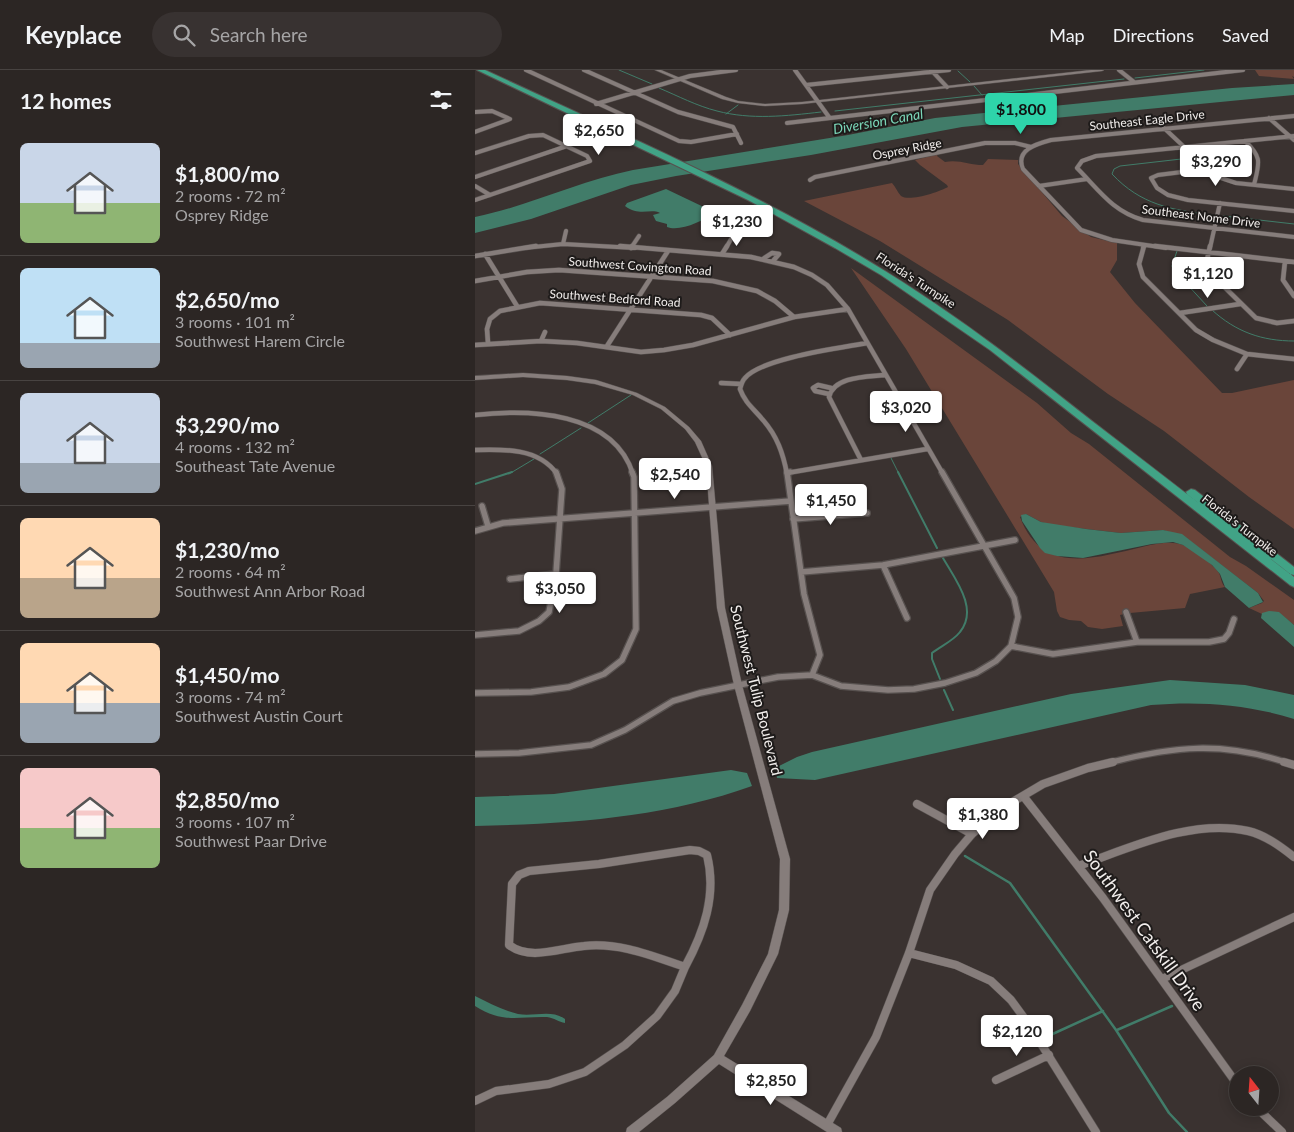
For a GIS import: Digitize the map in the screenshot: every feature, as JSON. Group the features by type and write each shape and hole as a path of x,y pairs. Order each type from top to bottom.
{"highway":[{"name":"Florida's Turnpike","path":"481,70 674,160"},
{"name":"Florida's Turnpike","path":"489,70 843,244 957,315 1021,361 1294,572"},
{"name":"Florida's Turnpike","path":"703,174 838,246 973,333 1294,583"}],"street":[{"path":"525,70 679,141 691,142 737,134"},
{"path":"584,70 634,93 697,118 729,125 733,127 741,143"},
{"path":"657,70 724,98 738,102 771,105 1102,70"},
{"path":"596,104 702,73 736,70"},
{"path":"795,70 829,117"},
{"path":"806,85 949,70"},
{"path":"1119,70 1134,82"},
{"path":"787,123 1250,70"},
{"path":"932,71 947,87"},
{"path":"475,112 488,109 495,110 510,119 475,132"},
{"name":"Southeast Eagle Drive","path":"1030,148 1057,139 1294,116"},
{"path":"1269,118 1292,136 1294,140"},
{"path":"1163,128 1206,169 1220,179 1294,189"},
{"path":"475,153 536,135 547,136 587,156 590,161 475,200"},
{"path":"1087,179 1079,172 1078,165 1089,158 1292,136"},
{"path":"1245,141 1258,152 1261,158 1254,185"},
{"name":"Osprey Ridge","path":"810,180 815,177 977,144 1008,143 1030,148"},
{"path":"475,177 567,146"},
{"path":"1030,148 1021,156 1020,163 1081,230 1112,240 1144,245 1294,262"},
{"path":"1206,169 1158,175 1151,178 1151,181 1157,188 1168,194 1188,200 1294,211"},
{"path":"1039,186 1087,179"},
{"name":"Southeast Nome Drive","path":"1087,179 1115,207 1126,215 1143,220 1294,237"},
{"path":"475,186 490,195"},
{"path":"1220,203 1206,265 1207,270 1255,318 1277,323 1294,322"},
{"path":"563,244 566,231"},
{"path":"722,254 735,232"},
{"path":"631,248 639,236"},
{"path":"475,256 527,247 563,244 722,254 763,259 794,267 827,285 848,309 984,546 1017,605 1018,623 1011,646 996,661 976,673 945,683 888,690 841,686 812,676 778,677 673,700 625,730 591,745 519,754 475,754"},
{"path":"1144,245 1139,264 1143,277 1196,330 1213,340 1247,354 1294,359"},
{"path":"607,346 669,251"},
{"path":"763,259 772,253 779,254 773,261"},
{"path":"485,254 517,306"},
{"path":"1285,261 1283,285 1294,296"},
{"name":"Southwest Covington Road","path":"475,282 527,272 559,270 713,281 738,284 757,290 771,297 794,317"},
{"name":"Southwest Bedford Road","path":"488,343 487,329 490,319 500,311 517,306 551,303 701,315 712,318 730,335"},
{"path":"1180,314 1240,304"},
{"path":"475,345 541,341 607,346 641,352 664,350 693,345 794,317 848,309"},
{"path":"541,341 545,332"},
{"path":"812,676 820,654 807,608 787,472 782,451 764,421 740,394 741,384 746,377 761,368 800,356 867,343"},
{"path":"1237,369 1247,354"},
{"name":"Southwest Tulip Boulevard","path":"475,378 523,375 567,378 602,384 650,401 675,416 698,442 709,466 721,608 738,685 769,794 785,859 784,910 773,954 718,1058 671,1100 631,1132"},
{"path":"829,394 815,391 813,388 818,385 831,388 847,381 885,375"},
{"path":"721,384 741,384"},
{"path":"831,388 829,394 861,460"},
{"path":"475,415 519,412 544,414 568,419 590,427 612,440 626,457 634,477 636,629 631,646 620,662 602,674 567,687 536,693 475,693"},
{"path":"787,472 927,449"},
{"path":"475,450 502,450 525,453 551,465 561,479 556,574 549,612 539,621 519,631 476,637"},
{"path":"475,530 503,523 791,501"},
{"path":"482,506 488,526"},
{"path":"793,519 867,513"},
{"path":"801,572 883,565 1015,540"},
{"path":"883,565 907,618"},
{"path":"510,579 556,574"},
{"path":"1126,612 1137,642"},
{"path":"1011,646 1053,654 1137,642 1209,642 1224,639 1229,633 1233,619"},
{"path":"827,1126 876,1037 909,953 930,890 955,854 973,834 1005,807 1043,784 1087,768 1160,751 1194,747 1231,749 1270,757 1294,765"},
{"name":"Southwest Catskill Drive","path":"1023,797 1078,866 1229,1073"},
{"path":"917,804 973,834"},
{"path":"1078,866 1156,839 1224,828 1248,832 1273,841 1294,857"},
{"path":"475,1101 496,1091 549,1084 585,1072 625,1044 657,1016 675,990 685,968 700,934 709,898 709,862 707,855 690,850 608,863 529,871 520,874 514,880 508,941 513,950 527,953 585,945 616,945 685,968"},
{"path":"1162,979 1294,917"},
{"path":"909,953 956,965 991,981 1011,1000 1049,1055 1096,1132"},
{"path":"996,1080 1049,1055"},
{"path":"718,1058 837,1132"},
{"path":"1265,1116 1282,1132"}],"shaded area":[{"path":"1255,70 1294,70 1294,77 1292,76 1294,79 1259,76"},
{"path":"1294,84 1294,95 962,127 811,155 676,176 631,185 531,219 475,233 475,217 515,207 593,180 633,170 848,135 935,118 1232,88"},
{"path":"938,154 937,156 945,162 955,161 978,165 983,165 988,159 1018,160 1018,164 1062,216 1091,237 1117,243 1117,260 1110,272 1135,303 1222,393 1232,393 1294,380 1294,529 1249,497 1164,431 1108,394 1008,320 880,241 804,201 892,183 901,196 905,198 924,196 948,187 915,160"},
{"path":"666,189 710,210 708,213 714,213 691,225 672,228 667,227 667,224 656,221 653,215 660,213 635,211 625,206 627,203"},
{"path":"851,268 1037,403 1071,433 1089,444 1230,557 1294,600 1294,625 1278,612 1262,614 1249,608 1264,601 1258,593 1185,537 1163,530 1121,533 1052,525 1041,522 1026,514 1020,517 1030,536 1042,548 1056,555 1072,558 1089,558 1157,544 1178,544 1193,550 1212,565 1219,573 1225,587 1190,594 1185,608 1130,613 1128,609 1123,610 1124,614 1120,615 1123,626 1102,629 1088,627 1081,621 1060,617 1057,611 1054,592 906,349"},
{"path":"1026,514 1041,522 1086,529 1121,533 1163,530 1182,534 1258,593 1263,602 1249,608 1225,587 1220,574 1212,565 1183,545 1173,542 1152,544 1083,558 1045,553 1022,521 1021,515"},
{"path":"1269,611 1279,612 1294,625 1294,647 1261,618 1262,613"},
{"path":"1170,680 1245,685 1294,695 1294,719 1259,710 1223,705 1187,703 1151,705 815,780 777,778 775,768 812,752 1071,694"},
{"path":"731,770 747,773 752,786 718,797 650,812 580,821 475,826 475,797 554,794"},
{"path":"475,996 518,1014 554,1014 565,1019 565,1023 547,1017 511,1018 494,1015 475,1006"}],"waterway":[{"path":"619,70 652,84"},
{"path":"1135,78 1204,70"},
{"path":"958,71 970,82"},
{"path":"982,95 1124,79"},
{"path":"974,86 982,95"},
{"path":"659,88 688,101 727,113"},
{"name":"Diversion Canal","path":"835,111 982,95"},
{"path":"727,113 738,105"},
{"path":"727,113 743,116 769,116 821,112"},
{"path":"1190,158 1120,166 1114,169 1112,174 1134,193 1158,204 1184,211 1212,215"},
{"path":"1224,216 1294,224"},
{"path":"1177,251 1172,266 1173,269 1207,306"},
{"path":"1212,310 1230,324 1250,334 1282,341 1294,341"},
{"path":"588,423 631,395"},
{"path":"540,454 581,428"},
{"path":"891,458 898,472"},
{"path":"509,474 534,459"},
{"path":"475,484 512,472"},
{"path":"898,472 937,548"},
{"path":"940,679 932,659 932,653 960,632 967,614 963,594 943,558"},
{"path":"944,690 953,710"},
{"path":"965,856 1010,883 1102,1011"},
{"path":"1117,1030 1172,1006"},
{"path":"1046,1037 1102,1011"},
{"path":"1102,1011 1169,1113 1187,1132"}]}
